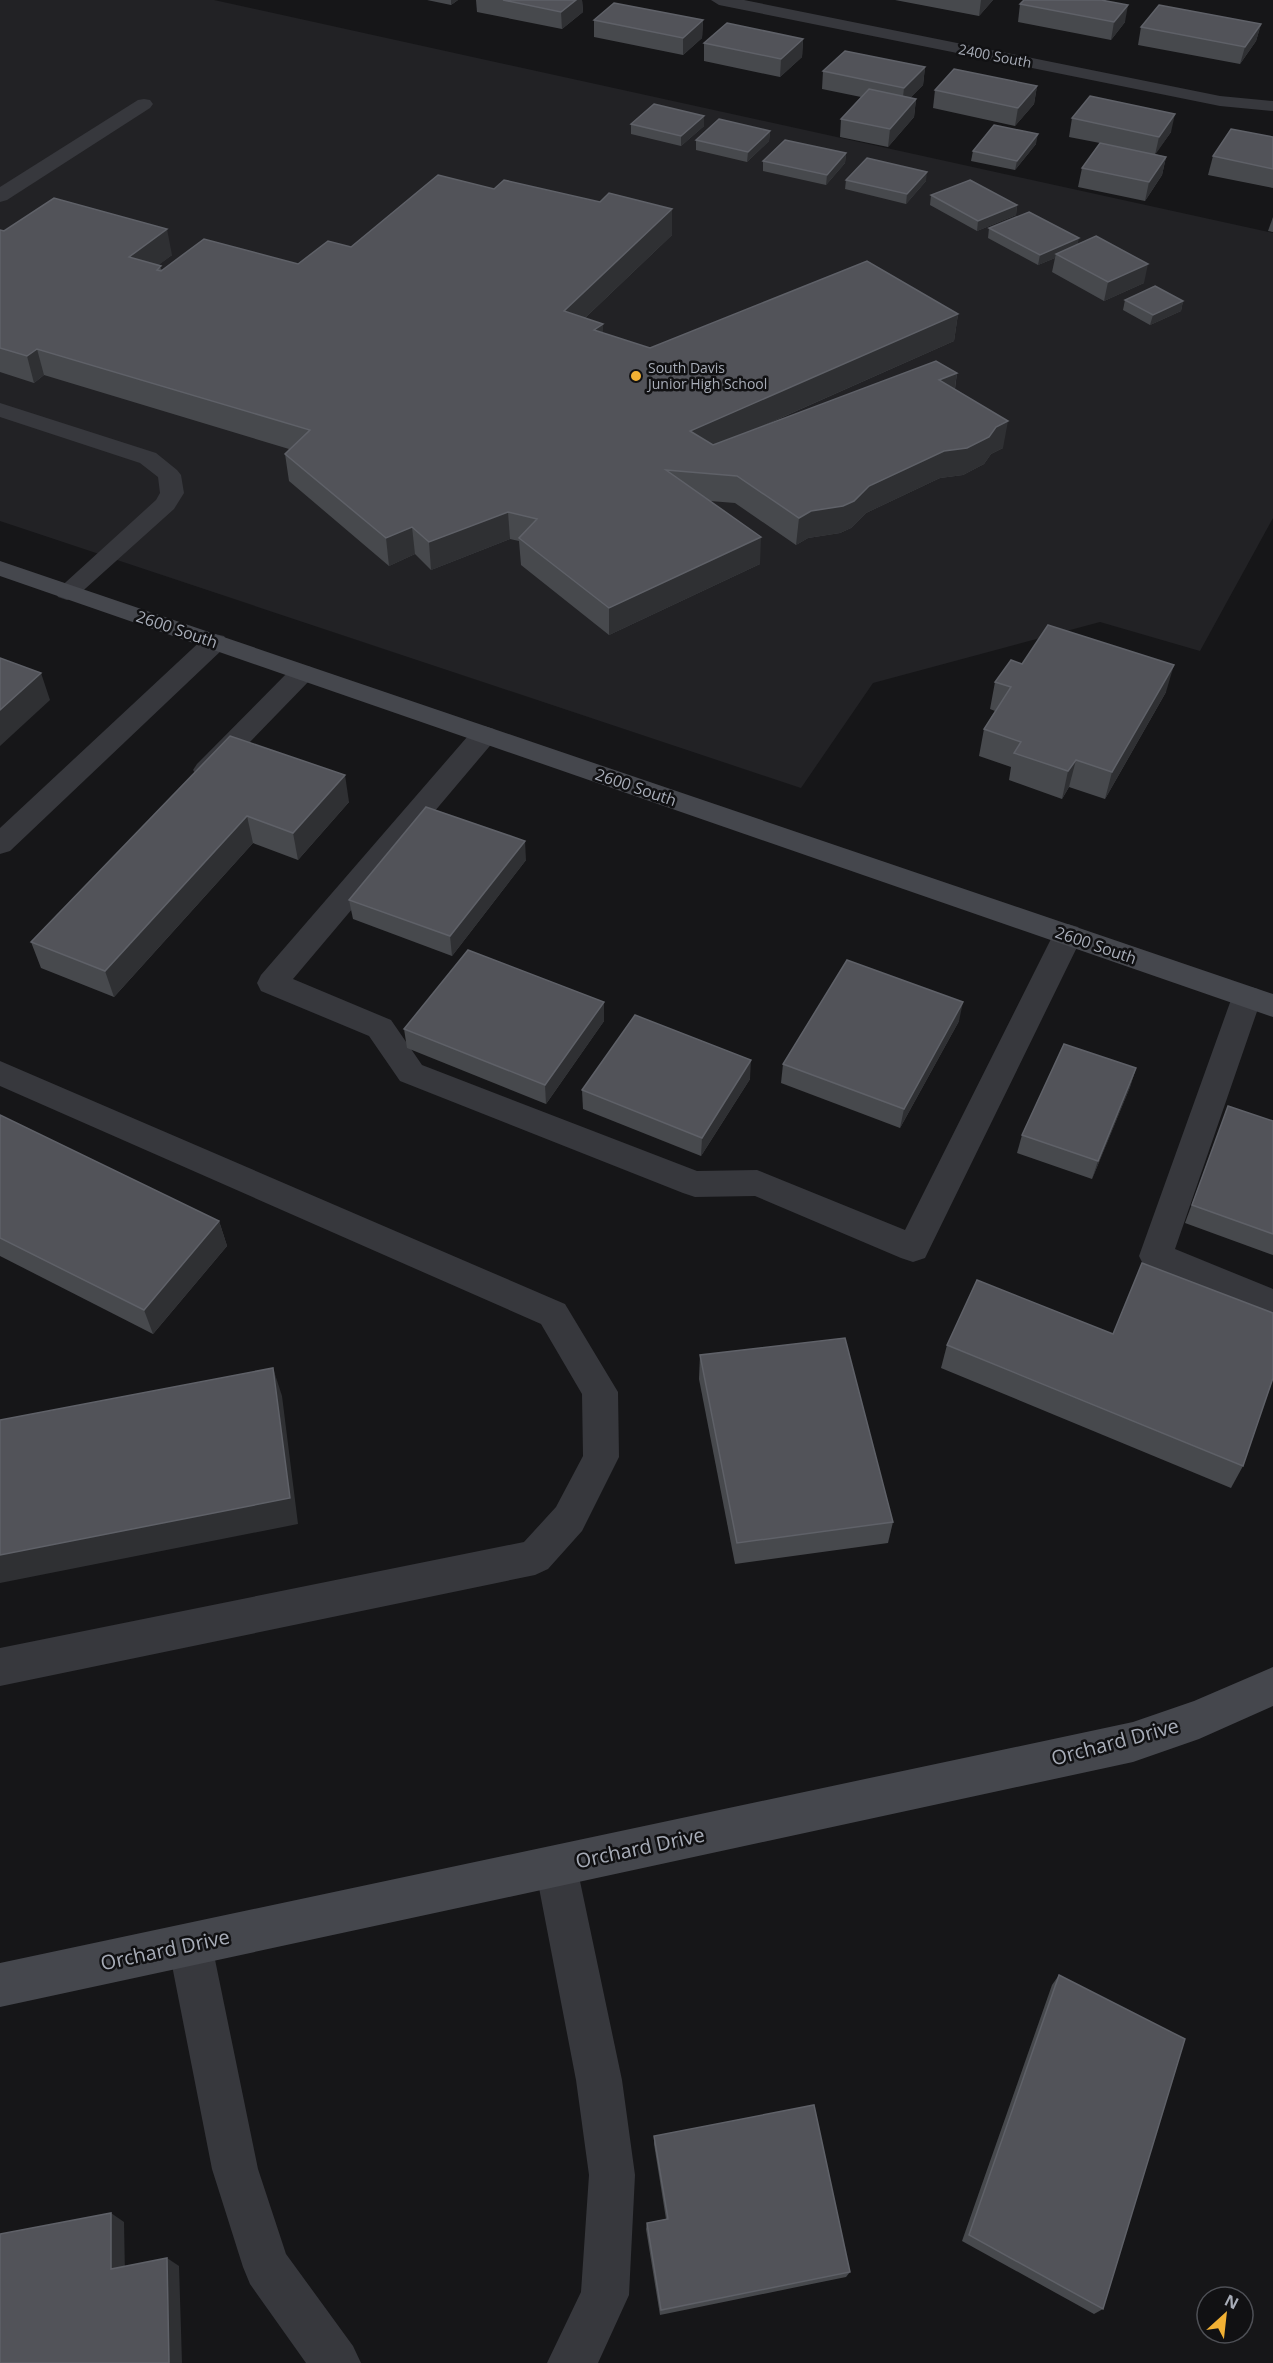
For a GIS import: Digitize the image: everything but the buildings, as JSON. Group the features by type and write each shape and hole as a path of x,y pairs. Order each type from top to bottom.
{"main road":[{"name":"2600 South","path":"0,568 1260,1001"},
{"name":"Orchard Drive","path":"0,1985 1133,1742 1199,1719 1273,1686"}],"street":[{"name":"2400 South","path":"719,0 1220,101 1273,106"},
{"path":"0,196 144,104"},
{"path":"0,410 148,458 170,475 172,493 166,504 67,592"},
{"path":"0,844 215,642"},
{"path":"185,792 302,673"},
{"path":"484,735 272,983 380,1028 411,1073 696,1184 757,1183 913,1248 1068,935"},
{"path":"1260,1001 1156,1256 1273,1304"},
{"path":"0,1072 553,1314 600,1392 601,1457 569,1519 535,1557 0,1667"},
{"path":"556,1867 599,2080 612,2175 605,2295 572,2363"},
{"path":"190,1945 235,2169 267,2267 336,2363"}],"shaded area":[{"name":"South Davis Junior High School","path":"0,0 214,0 1273,233 1273,518 1200,651 1100,622 873,683 801,788 0,521"}],"place":[{"name":"South Davis Junior High School","path":"636,376"}]}
